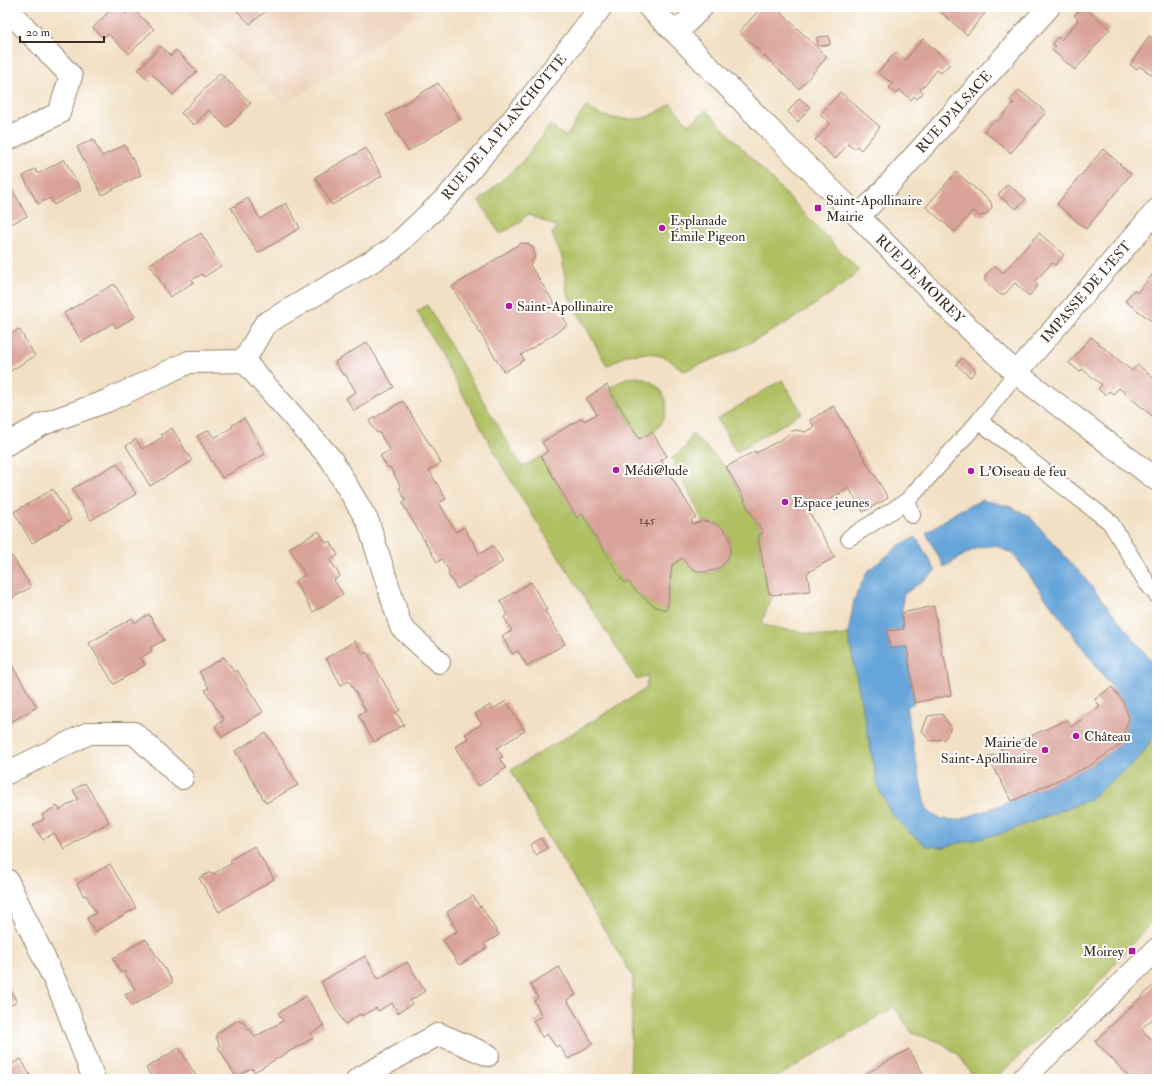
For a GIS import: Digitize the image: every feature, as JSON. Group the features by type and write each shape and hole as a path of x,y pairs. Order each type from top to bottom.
{"street":[{"name":"RUE DE LA PLANCHOTTE","path":"244,360 265,324 391,250 449,195 525,105 601,7"},
{"name":"RUE DE MOIREY","path":"649,7 789,149 1016,373 1157,480"},
{"path":"676,33 702,7"},
{"name":"RUE D'ALSACE","path":"858,216 874,201 1049,7"},
{"path":"7,9 71,76 59,113 7,140"},
{"name":"IMPASSE DE L'EST","path":"1016,373 1157,210"},
{"path":"7,444 43,424 107,401 189,362 244,360 331,459 368,522 401,626 439,662"},
{"path":"7,773 89,733 134,733 182,778"},
{"path":"7,880 63,998 94,1079"},
{"path":"1023,1079 1157,949"},
{"path":"358,1079 440,1034 488,1055"}],"lane":[{"path":"848,538 910,508 1016,373"},
{"path":"979,421 1110,522 1146,584 1157,596"}],"shaded area":[{"path":"183,7 411,7 417,15 285,105"}],"green space":[{"name":"Esplanade Émile Pigeon","path":"671,104 689,125 706,110 859,271 814,305 763,336 729,353 684,371 667,358 649,353 627,355 607,366 567,293 562,257 552,234 557,227 528,214 518,224 500,234 479,201 522,162 550,125 566,137 586,106 596,113 606,117 635,119 647,117"},
{"path":"427,305 522,467 541,456 577,517 582,514 624,583 628,581 640,595 655,605 667,609 672,565 682,558 695,570 707,573 717,570 724,563 729,554 730,544 727,534 718,526 703,521 672,458 686,447 692,433 726,467 763,533 758,536 768,594 772,595 762,625 829,637 848,634 878,787 927,846 1155,735 1157,724 1157,915 1089,994 994,1079 975,1079 958,1054 940,1042 912,1033 894,1007 774,1079 630,1079 633,977 541,825 511,770 646,689 648,675 637,680 507,475 417,311"},
{"path":"637,377 646,379 659,388 664,394 667,409 665,417 656,430 639,439 609,388 627,378"},
{"path":"782,380 802,413 736,452 717,419"}],"water":[{"path":"982,500 1008,506 1028,515 1082,575 1150,659 1157,674 1157,724 1155,735 1138,760 1088,800 1003,833 943,847 927,846 910,833 892,815 878,787 848,634 854,600 867,572 900,545 916,537 936,571 903,595 902,613 904,629 887,631 890,648 907,647 914,703 906,707 924,801 928,811 940,819 959,820 1012,801 1091,765 1120,745 1129,718 1123,702 1014,555 996,545 976,548 944,567 926,533 958,511"}],"building":[{"path":"113,7 118,7 126,14 132,8 154,29 129,54 108,34 103,38 93,28"},
{"path":"233,7 271,7 250,24"},
{"path":"762,7 775,7 827,57 799,89 739,32"},
{"path":"990,7 967,35 936,8"},
{"path":"1083,8 1110,29 1075,70 1052,50 1056,46 1052,44 1058,37 1061,40 1070,30 1078,20 1074,15"},
{"path":"829,36 830,45 818,46 817,37"},
{"path":"1149,36 1157,41 1157,78 1139,66 1137,69 1130,65"},
{"path":"923,39 950,64 941,73 937,70 929,81 920,89 923,93 917,99 914,96 911,100 900,90 896,94 889,87 893,84 878,72 896,52 905,60"},
{"path":"161,46 171,56 176,50 197,71 173,95 153,75 148,80 138,70"},
{"path":"220,73 251,103 227,128 209,110 194,125 181,113"},
{"path":"438,83 460,119 408,151 386,115"},
{"path":"1019,90 1046,112 1011,153 984,131 994,120 997,122 1014,103 1010,100"},
{"path":"840,92 880,127 861,150 857,146 854,149 848,144 835,159 815,140 830,123 820,115"},
{"path":"799,98 810,107 798,122 788,112"},
{"path":"93,139 102,156 125,145 141,175 102,195 77,147"},
{"path":"366,148 382,176 332,205 315,177"},
{"path":"1103,149 1131,174 1086,229 1057,204"},
{"path":"64,159 81,190 54,205 50,198 38,204 23,176 35,169 38,174"},
{"path":"956,172 991,202 992,208 985,215 979,216 973,210 955,232 926,207"},
{"path":"1007,184 1026,199 1016,209 998,195"},
{"path":"10,185 27,216 7,226 7,187"},
{"path":"248,198 260,219 286,203 300,228 258,253 231,208"},
{"path":"201,233 221,266 204,277 202,274 192,280 194,282 170,297 150,264"},
{"path":"1039,233 1064,255 1055,265 1052,263 1034,282 1038,285 1029,296 1015,283 1005,294 1001,295 985,281 985,276 993,267 997,267 1003,273"},
{"name":"Saint-Apollinaire","path":"521,243 529,244 533,248 535,255 530,265 568,325 521,355 524,360 504,372 452,287"},
{"path":"1157,269 1157,321 1155,319 1153,322 1125,301 1134,290 1137,293"},
{"path":"114,284 135,317 116,328 113,323 82,342 64,313"},
{"path":"19,329 35,356 7,373 7,336"},
{"path":"1091,337 1132,371 1138,365 1157,381 1157,420 1119,388 1113,394 1109,391 1105,395 1098,389 1102,385 1082,369 1080,372 1069,363"},
{"path":"367,342 394,387 354,411 346,398 356,392 345,374 343,375 335,362"},
{"path":"962,358 976,371 970,377 956,364"},
{"path":"607,385 639,439 652,432 667,456 661,460 696,517 691,520 693,524 703,521 714,523 723,528 729,537 731,546 729,556 724,564 716,570 706,572 697,571 688,566 682,558 672,565 667,610 656,607 645,599 628,581 624,583 582,514 577,518 541,456 548,451 542,442 582,418 584,421 597,414 586,398"},
{"path":"403,401 441,463 429,470 446,499 439,503 456,532 464,527 480,554 493,546 503,562 457,589 448,574 450,573 442,559 437,562 402,503 406,501 399,488 401,487 390,467 388,468 380,456 390,450 379,432 377,433 369,421"},
{"name":"Espace jeunes","path":"834,406 888,498 863,512 849,488 809,512 835,557 807,573 810,591 772,595 771,593 769,594 758,536 763,533 726,467 755,451 756,453 784,438 790,432 796,430 805,432 814,427 810,420"},
{"path":"244,418 265,454 222,478 197,436 209,430 214,438 233,427 232,425"},
{"path":"172,428 192,461 150,486 126,446 136,439 142,449 163,437 161,435"},
{"path":"117,463 136,494 91,520 72,489"},
{"path":"53,489 71,520 32,543 14,512"},
{"path":"319,531 326,543 330,541 338,555 330,560 340,576 334,580 343,594 313,612 295,581 305,575 289,548"},
{"path":"12,556 31,587 7,601 7,560"},
{"path":"531,582 547,610 545,611 565,644 527,666 518,651 512,654 502,636 512,631 504,617 508,615 500,601"},
{"path":"934,606 942,656 944,656 951,695 914,703 907,647 890,649 887,631 904,629 902,613"},
{"path":"149,614 164,640 150,648 152,651 141,658 145,665 114,684 89,643 132,618 135,623"},
{"path":"355,641 363,654 367,652 400,710 396,712 404,725 374,742 358,715 366,711 349,681 341,685 326,658"},
{"path":"224,657 234,672 237,670 263,712 222,737 215,726 224,720 205,690 209,688 199,672"},
{"path":"10,662 37,707 7,724 7,664"},
{"name":"Château","path":"1112,687 1123,702 1129,718 1120,745 1091,765 1012,801 988,757 1002,752 1000,749 1067,720 1071,727 1100,707 1095,699"},
{"path":"506,701 525,731 497,748 503,757 499,758 506,768 479,786 455,747 468,738 465,734 482,724 475,714 490,705 493,709"},
{"path":"942,714 951,727 945,739 930,741 922,731 928,716"},
{"path":"266,733 298,785 266,803 235,751"},
{"path":"85,783 109,822 64,849 54,833 43,840 33,825 44,819 42,815 57,806 60,810 78,799 73,790"},
{"path":"541,838 547,848 536,855 530,845"},
{"path":"254,846 274,879 219,912 199,878 211,872 213,874 232,863 230,860"},
{"path":"110,864 136,908 95,932 87,918 96,913 86,895 84,896 77,884"},
{"path":"473,896 499,935 484,944 487,948 459,965 443,940 457,931 447,912"},
{"path":"146,939 173,982 132,1006 125,995 135,989 124,971 121,973 113,958"},
{"path":"365,956 378,979 407,962 425,991 410,1001 412,1004 398,1013 392,1003 378,1011 376,1008 361,1016 360,1014 345,1024 321,982"},
{"path":"559,967 576,995 567,1000 593,1044 568,1059 559,1045 556,1047 547,1034 542,1037 533,1021 542,1016 534,1001 538,998 530,984"},
{"path":"1157,982 1157,1015 1141,1029 1157,1045 1157,1079 1131,1079 1095,1041"},
{"path":"7,984 17,1002 7,1007"},
{"path":"306,996 324,1026 311,1033 313,1038 254,1072 252,1068 236,1077 218,1047 220,1046 216,1037 217,1033 238,1020 243,1021 248,1030 250,1029 255,1037 283,1021 278,1013"},
{"path":"179,1048 198,1079 157,1079 156,1077 153,1079 146,1068"},
{"path":"909,1049 926,1079 866,1079 864,1075"},
{"path":"21,1059 32,1079 7,1079 7,1067"}],"place":[{"name":"Saint-Apollinaire Mairie","path":"818,208"},
{"name":"Esplanade Émile Pigeon","path":"662,228"},
{"name":"Saint-Apollinaire","path":"509,306"},
{"name":"Médi@lude","path":"616,470"},
{"name":"L'Oiseau de feu","path":"971,471"},
{"name":"Espace jeunes","path":"785,502"},
{"name":"Château","path":"1076,736"},
{"name":"Mairie de Saint-Apollinaire","path":"1045,750"},
{"name":"Moirey","path":"1132,951"}]}
